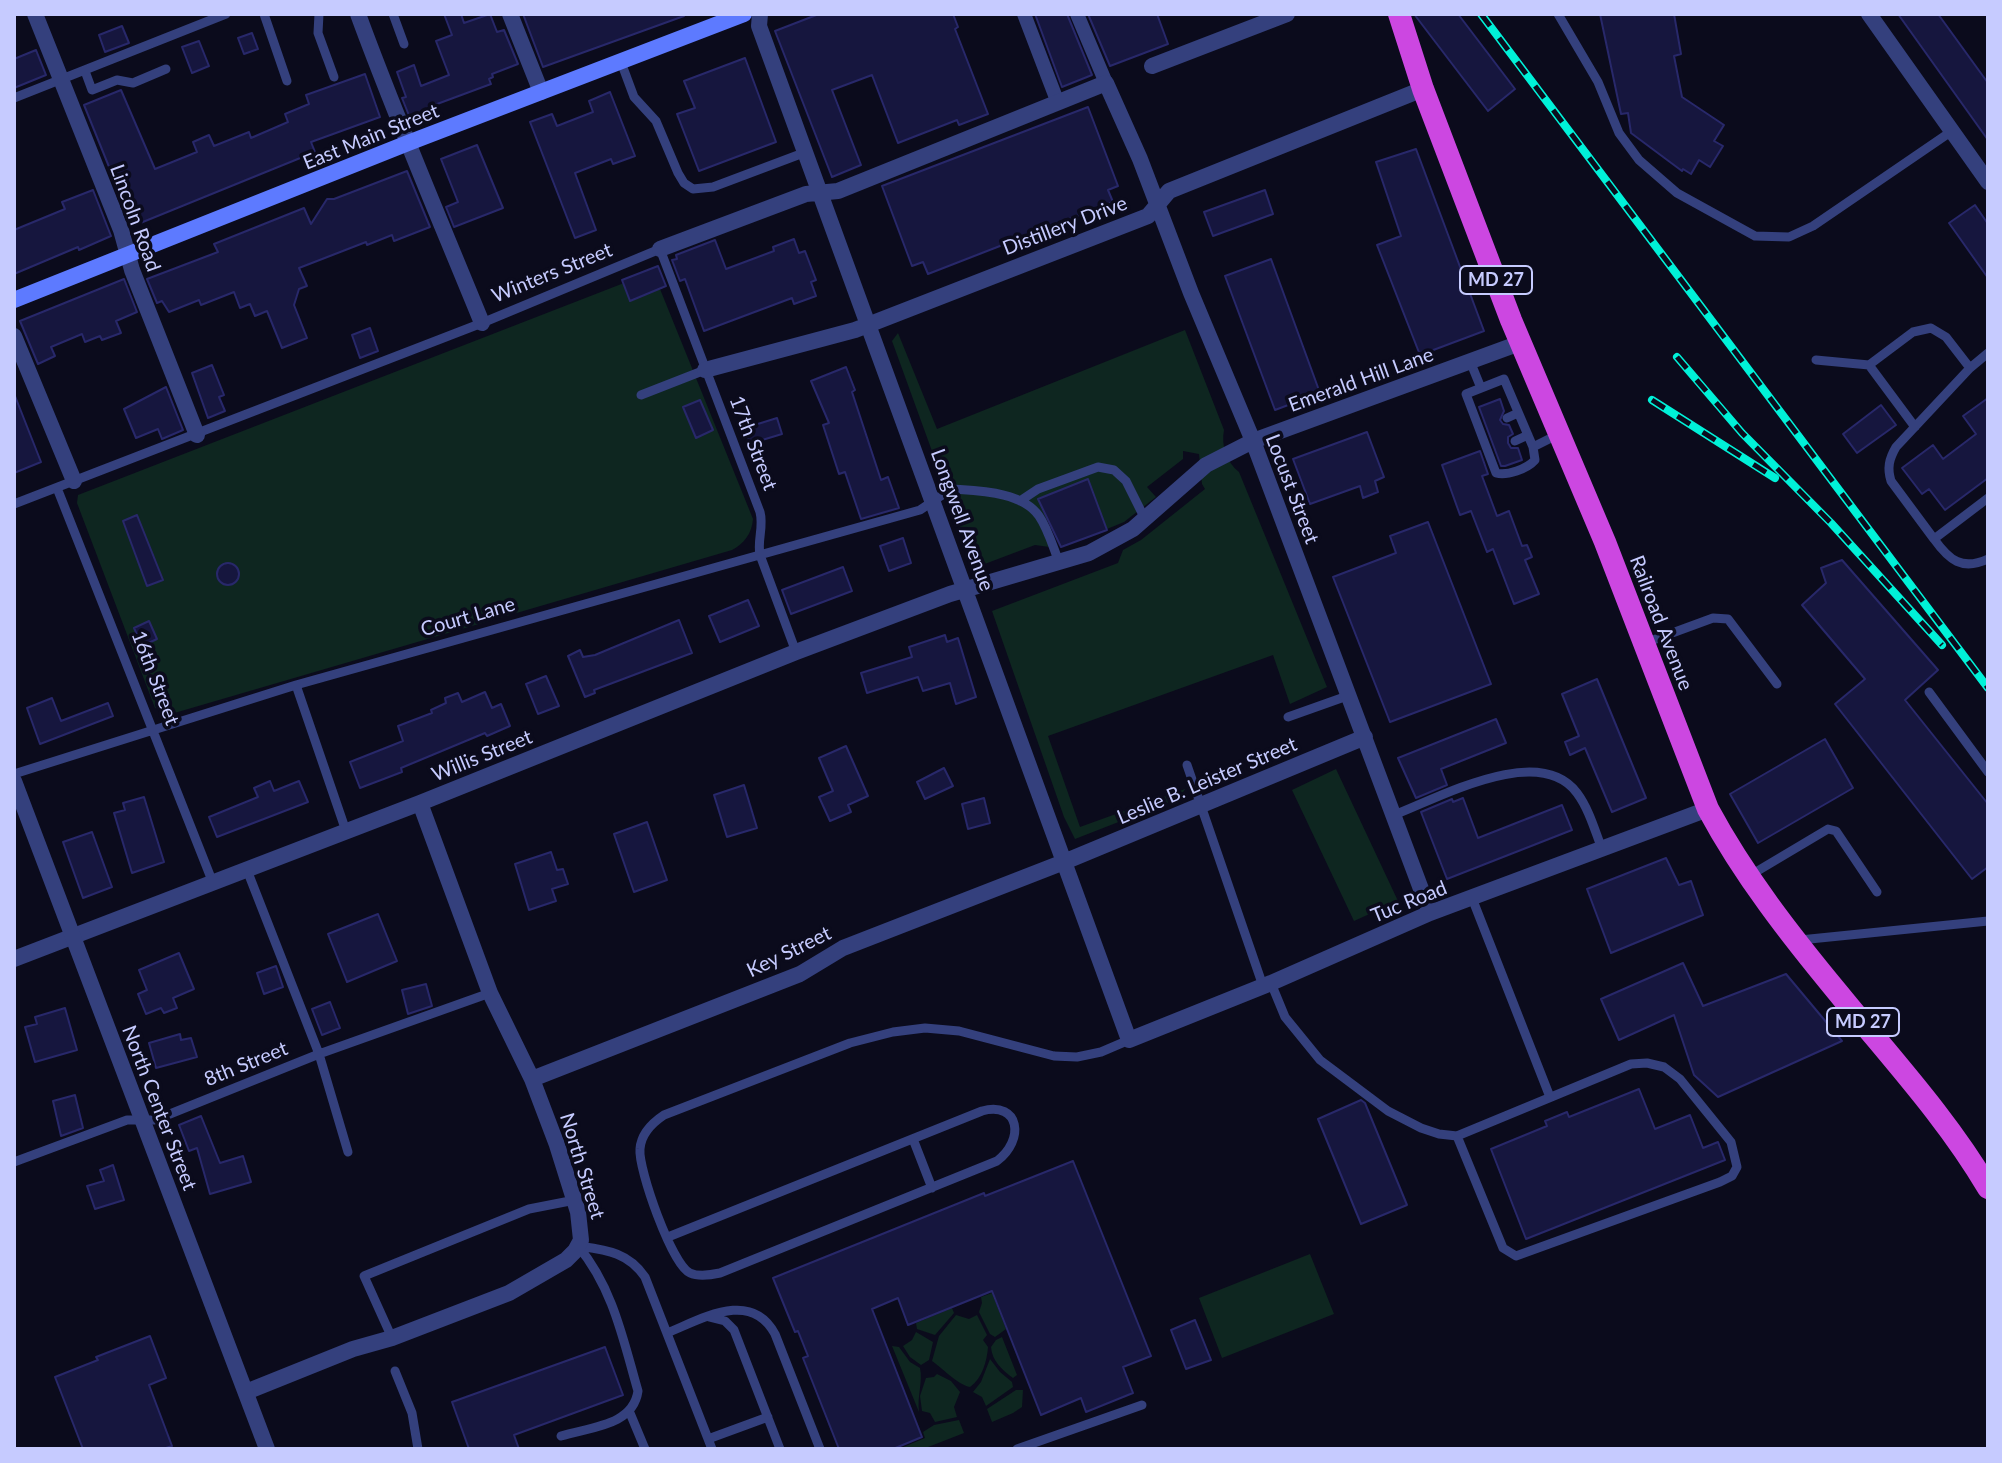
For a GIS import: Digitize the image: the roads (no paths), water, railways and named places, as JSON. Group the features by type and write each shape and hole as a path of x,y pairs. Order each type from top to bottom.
{"highway":[{"name":"Railroad Avenue","path":"1399,14 1423,89 1520,343 1605,542 1708,809 1731,851 1838,993 1982,1164 1988,1188"}],"main road":[{"name":"East Main Street","path":"14,300 408,143 744,14"}],"street":[{"name":"Lincoln Road","path":"35,14 121,230 197,435"},
{"path":"358,14 396,118 482,323"},
{"path":"510,14 541,92"},
{"name":"Longwell Avenue","path":"760,14 759,26 1129,1040"},
{"path":"1024,14 1058,103"},
{"path":"1077,14 1106,83"},
{"path":"1152,66 1287,14"},
{"path":"1869,14 1988,182"},
{"name":"Winters Street","path":"660,249 806,194 838,191 1106,83"},
{"name":"Locust Street","path":"1106,83 1253,441 1430,913"},
{"name":"Distillery Drive","path":"705,370 868,324 1148,216 1169,191 1423,89"},
{"path":"14,336 74,481"},
{"name":"Emerald Hill Lane","path":"966,592 1089,553 1145,520 1206,465 1253,441 1520,343"},
{"name":"Willis Street","path":"14,959 420,803 796,652 950,594 966,592"},
{"name":"Leslie B. Leister Street","path":"1064,862 1365,737"},
{"name":"North Center Street","path":"14,781 267,1449"},
{"name":"North Street","path":"246,1392 353,1349 392,1338 509,1293 566,1260 578,1246 582,1232 575,1200 532,1079 490,993 420,803"},
{"name":"Tuc Road","path":"1129,1040 1430,913 1708,809"},
{"name":"Key Street","path":"532,1079 800,974 843,948 1064,862"}],"lane":[{"path":"14,98 226,14"},
{"path":"264,14 287,81"},
{"path":"319,14 318,33 334,77"},
{"path":"393,14 404,44"},
{"path":"1558,14 1598,82 1619,133 1639,160 1677,193 1755,236 1789,237 1813,226 1952,131"},
{"path":"621,62 634,97 656,121 678,173 684,183 693,189 713,187 806,152"},
{"path":"85,71 92,90 117,80 133,83 166,69"},
{"name":"Winters Street","path":"14,504 482,323 660,249"},
{"name":"17th Street","path":"660,249 760,512 760,555 796,652"},
{"path":"1816,360 1869,365 1913,332 1931,328 1946,337 1970,368"},
{"path":"1988,353 1970,368 1891,455 1889,473 1891,481 1946,555 1964,565 1988,559"},
{"path":"1470,361 1481,388"},
{"path":"1869,365 1915,427"},
{"path":"641,395 705,370"},
{"path":"1504,379 1518,413 1533,447 1535,460 1503,475 1496,473 1482,428 1466,394 1504,379"},
{"path":"1507,418 1518,413"},
{"path":"1533,447 1559,434"},
{"path":"1515,441 1528,435"},
{"path":"1059,562 1040,516 1020,501 1038,489 1098,467 1114,470 1126,481 1145,520"},
{"name":"16th Street","path":"57,488 213,883"},
{"name":"Court Lane","path":"14,774 296,685 920,510 951,489 994,494 1020,501"},
{"path":"1934,539 1988,498"},
{"path":"1642,644 1713,618 1728,619 1777,684"},
{"path":"296,685 346,831"},
{"path":"1929,692 1988,772"},
{"path":"1288,717 1350,695"},
{"path":"1187,765 1267,984 1285,1017 1320,1060 1353,1087 1404,1120 1439,1134 1457,1136 1631,1064 1647,1063 1664,1067 1680,1079 1731,1142 1737,1167 1732,1176 1720,1182 1516,1256 1503,1248 1457,1136"},
{"path":"1394,815 1494,776 1534,772 1558,779 1577,792 1602,849"},
{"path":"1749,876 1828,829 1836,831 1877,892"},
{"path":"247,870 319,1054 348,1152"},
{"path":"1472,898 1550,1097"},
{"path":"1798,940 1988,921"},
{"name":"8th Street","path":"14,1162 127,1120 155,1120 319,1054 490,993"},
{"path":"668,1237 982,1111 1000,1109 1011,1117 1016,1131 1012,1146 997,1161 710,1275 690,1273 682,1267 668,1237 647,1182 639,1152 645,1134 664,1115 850,1043 893,1032 925,1028 959,1031 1054,1056 1077,1057 1101,1052 1129,1040"},
{"path":"913,1139 932,1188"},
{"path":"392,1338 364,1276 529,1209 575,1200"},
{"path":"578,1246 617,1253 639,1269 710,1444 768,1417"},
{"path":"561,1436 630,1413 638,1391 610,1296 594,1265 578,1246"},
{"path":"667,1333 723,1310 741,1309 769,1324 820,1449"},
{"path":"709,1316 725,1321 736,1335 780,1449"},
{"path":"395,1371 412,1413 418,1449"},
{"path":"1017,1449 1142,1405"},
{"path":"630,1413 645,1449"}],"railway":[{"path":"1481,14 1988,688"},
{"path":"1677,357 1742,433 1831,523 1942,645"},
{"path":"1652,400 1775,478"}]}
